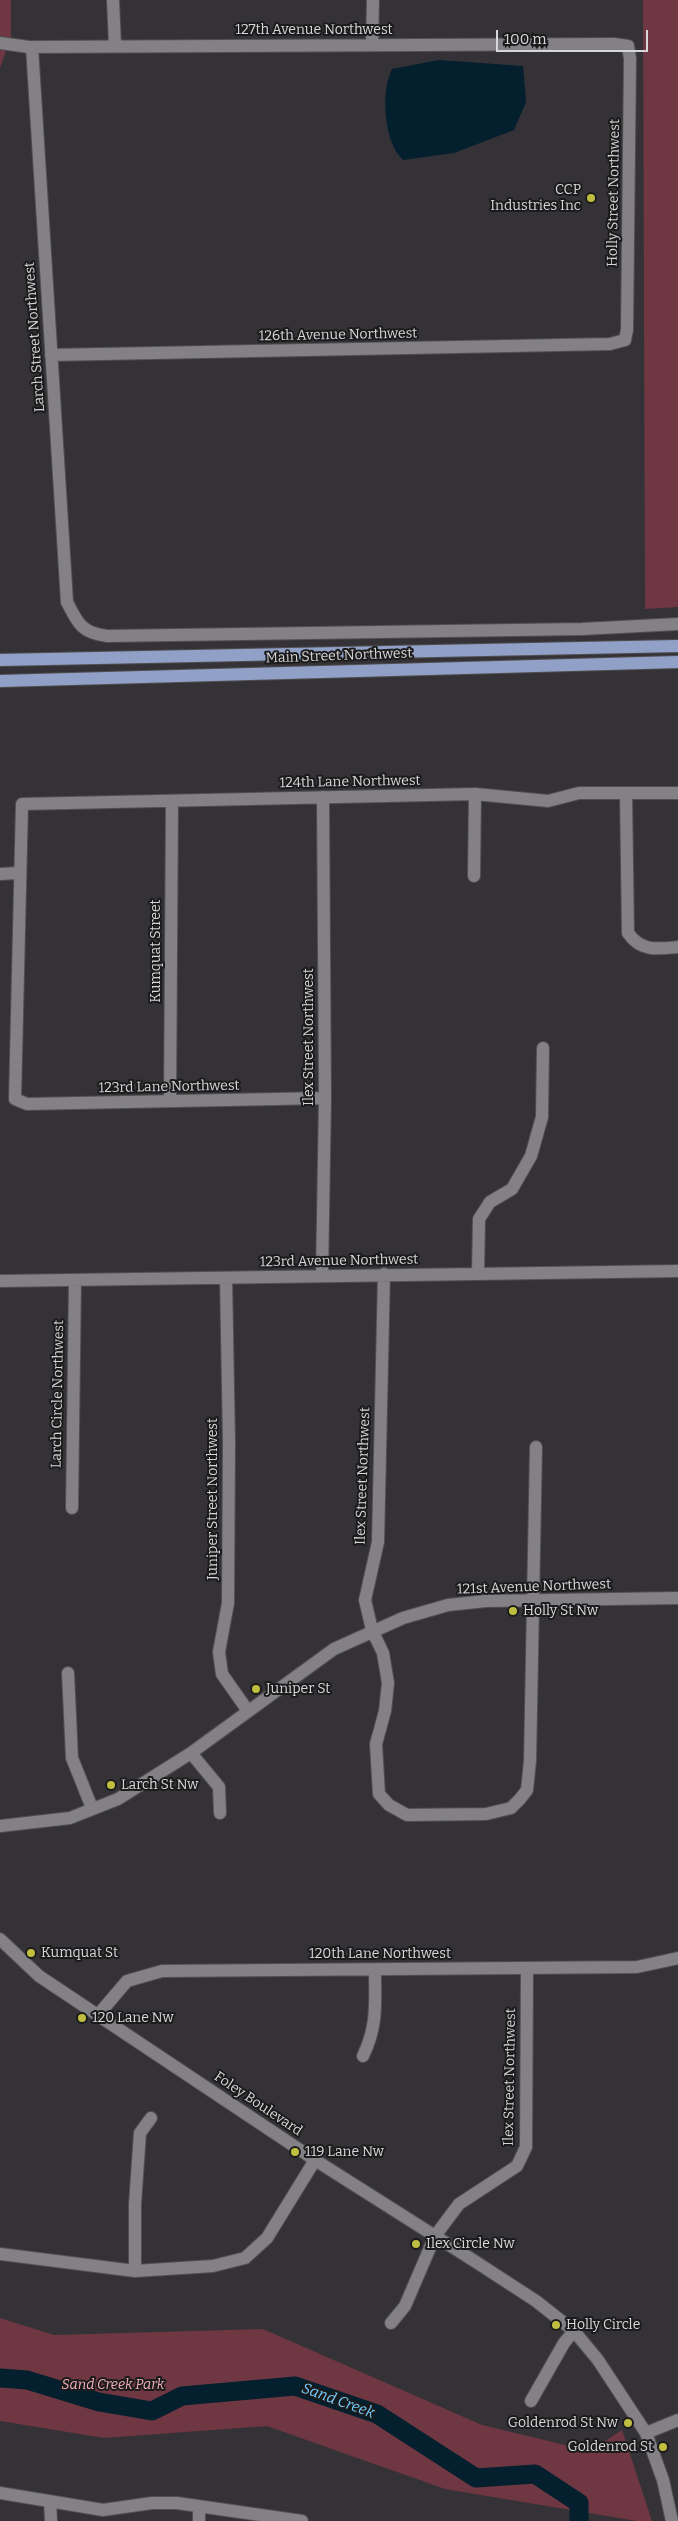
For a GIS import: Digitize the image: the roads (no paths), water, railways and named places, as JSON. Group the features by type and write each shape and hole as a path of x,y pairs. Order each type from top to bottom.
{"main road":[{"name":"Main Street Northwest","path":"0,660 678,646"},
{"name":"Main Street Northwest","path":"0,680 678,662"}],"street":[{"path":"113,0 115,45"},
{"path":"372,45 373,0"},
{"name":"127th Avenue Northwest","path":"0,43 32,47 115,45 614,44 628,46"},
{"name":"Holly Street Northwest","path":"625,340 627,330 630,179 630,59 628,46"},
{"name":"Larch Street Northwest","path":"32,47 67,602 77,623 91,634 107,636 582,629 678,624"},
{"name":"126th Avenue Northwest","path":"50,354 590,345 610,344 625,340"},
{"name":"124th Lane Northwest","path":"18,874 22,804 475,794 548,801 579,793 678,792"},
{"path":"474,876 475,794"},
{"path":"626,794 628,933 635,943 650,949 678,947"},
{"name":"Ilex Street Northwest","path":"322,1276 325,1098 323,797"},
{"name":"Kumquat Street","path":"170,1101 172,801"},
{"path":"0,874 18,874"},
{"name":"123rd Lane Northwest","path":"18,874 15,1099 27,1104 325,1098"},
{"path":"478,1274 479,1219 490,1202 512,1189 531,1156 542,1117 543,1048"},
{"name":"123rd Avenue Northwest","path":"0,1281 678,1270"},
{"name":"Ilex Street Northwest","path":"384,1274 378,1542 365,1600 372,1630 383,1653 388,1683 385,1711 376,1744 379,1794 389,1805 407,1815 486,1814 511,1808 527,1790 530,1761 532,1600"},
{"name":"Juniper Street Northwest","path":"226,1278 229,1442 228,1603 219,1652 222,1674 248,1711"},
{"name":"Larch Circle Northwest","path":"72,1508 75,1280"},
{"path":"532,1600 536,1447"},
{"name":"121st Avenue Northwest","path":"0,1826 70,1818 118,1799 191,1753 334,1649 372,1630 448,1605 532,1600 678,1598"},
{"path":"68,1673 72,1758 92,1808"},
{"path":"191,1753 220,1786 220,1813"},
{"name":"Foley Boulevard","path":"2,1947 39,1976 315,2160 536,2301 574,2331 598,2360 646,2433 663,2480 672,2521"},
{"name":"120th Lane Northwest","path":"98,2015 127,1981 150,1973 637,1967 678,1958"},
{"name":"Ilex Street Northwest","path":"391,2323 405,2306 435,2236 459,2204 517,2166 526,2147 527,1969"},
{"path":"363,2056 372,2036 376,2016 375,1970"},
{"path":"135,2271 135,2204 140,2133 151,2118"},
{"path":"0,2254 135,2271 213,2266 244,2258 267,2238 315,2160"},
{"path":"532,2401 564,2344 574,2331"},
{"path":"646,2433 678,2420"},
{"path":"0,2493 103,2510 152,2503 199,2507 302,2521"},
{"path":"50,2501 51,2521"},
{"path":"199,2507 199,2521"}],"water":[{"path":"439,60 523,66 526,102 514,130 454,153 403,160 392,142 388,130 385,103 388,79 392,69"}],"waterway":[{"name":"Sand Creek","path":"0,2378 27,2380 99,2402 152,2411 182,2396 295,2386 377,2414 476,2478 535,2474 579,2503 579,2521"}],"place":[{"name":"CCP Industries Inc","path":"591,198"},
{"name":"Holly St Nw","path":"513,1611"},
{"name":"Juniper St","path":"256,1689"},
{"name":"Larch St Nw","path":"111,1785"},
{"name":"Kumquat St","path":"31,1953"},
{"name":"120 Lane Nw","path":"82,2018"},
{"name":"119 Lane Nw","path":"295,2152"},
{"name":"Ilex Circle Nw","path":"416,2244"},
{"name":"Holly Circle","path":"556,2325"},
{"name":"Goldenrod St Nw","path":"628,2423"},
{"name":"Goldenrod St","path":"663,2447"}],"park label":[{"name":"Sand Creek Park","path":"113,2385"}]}
